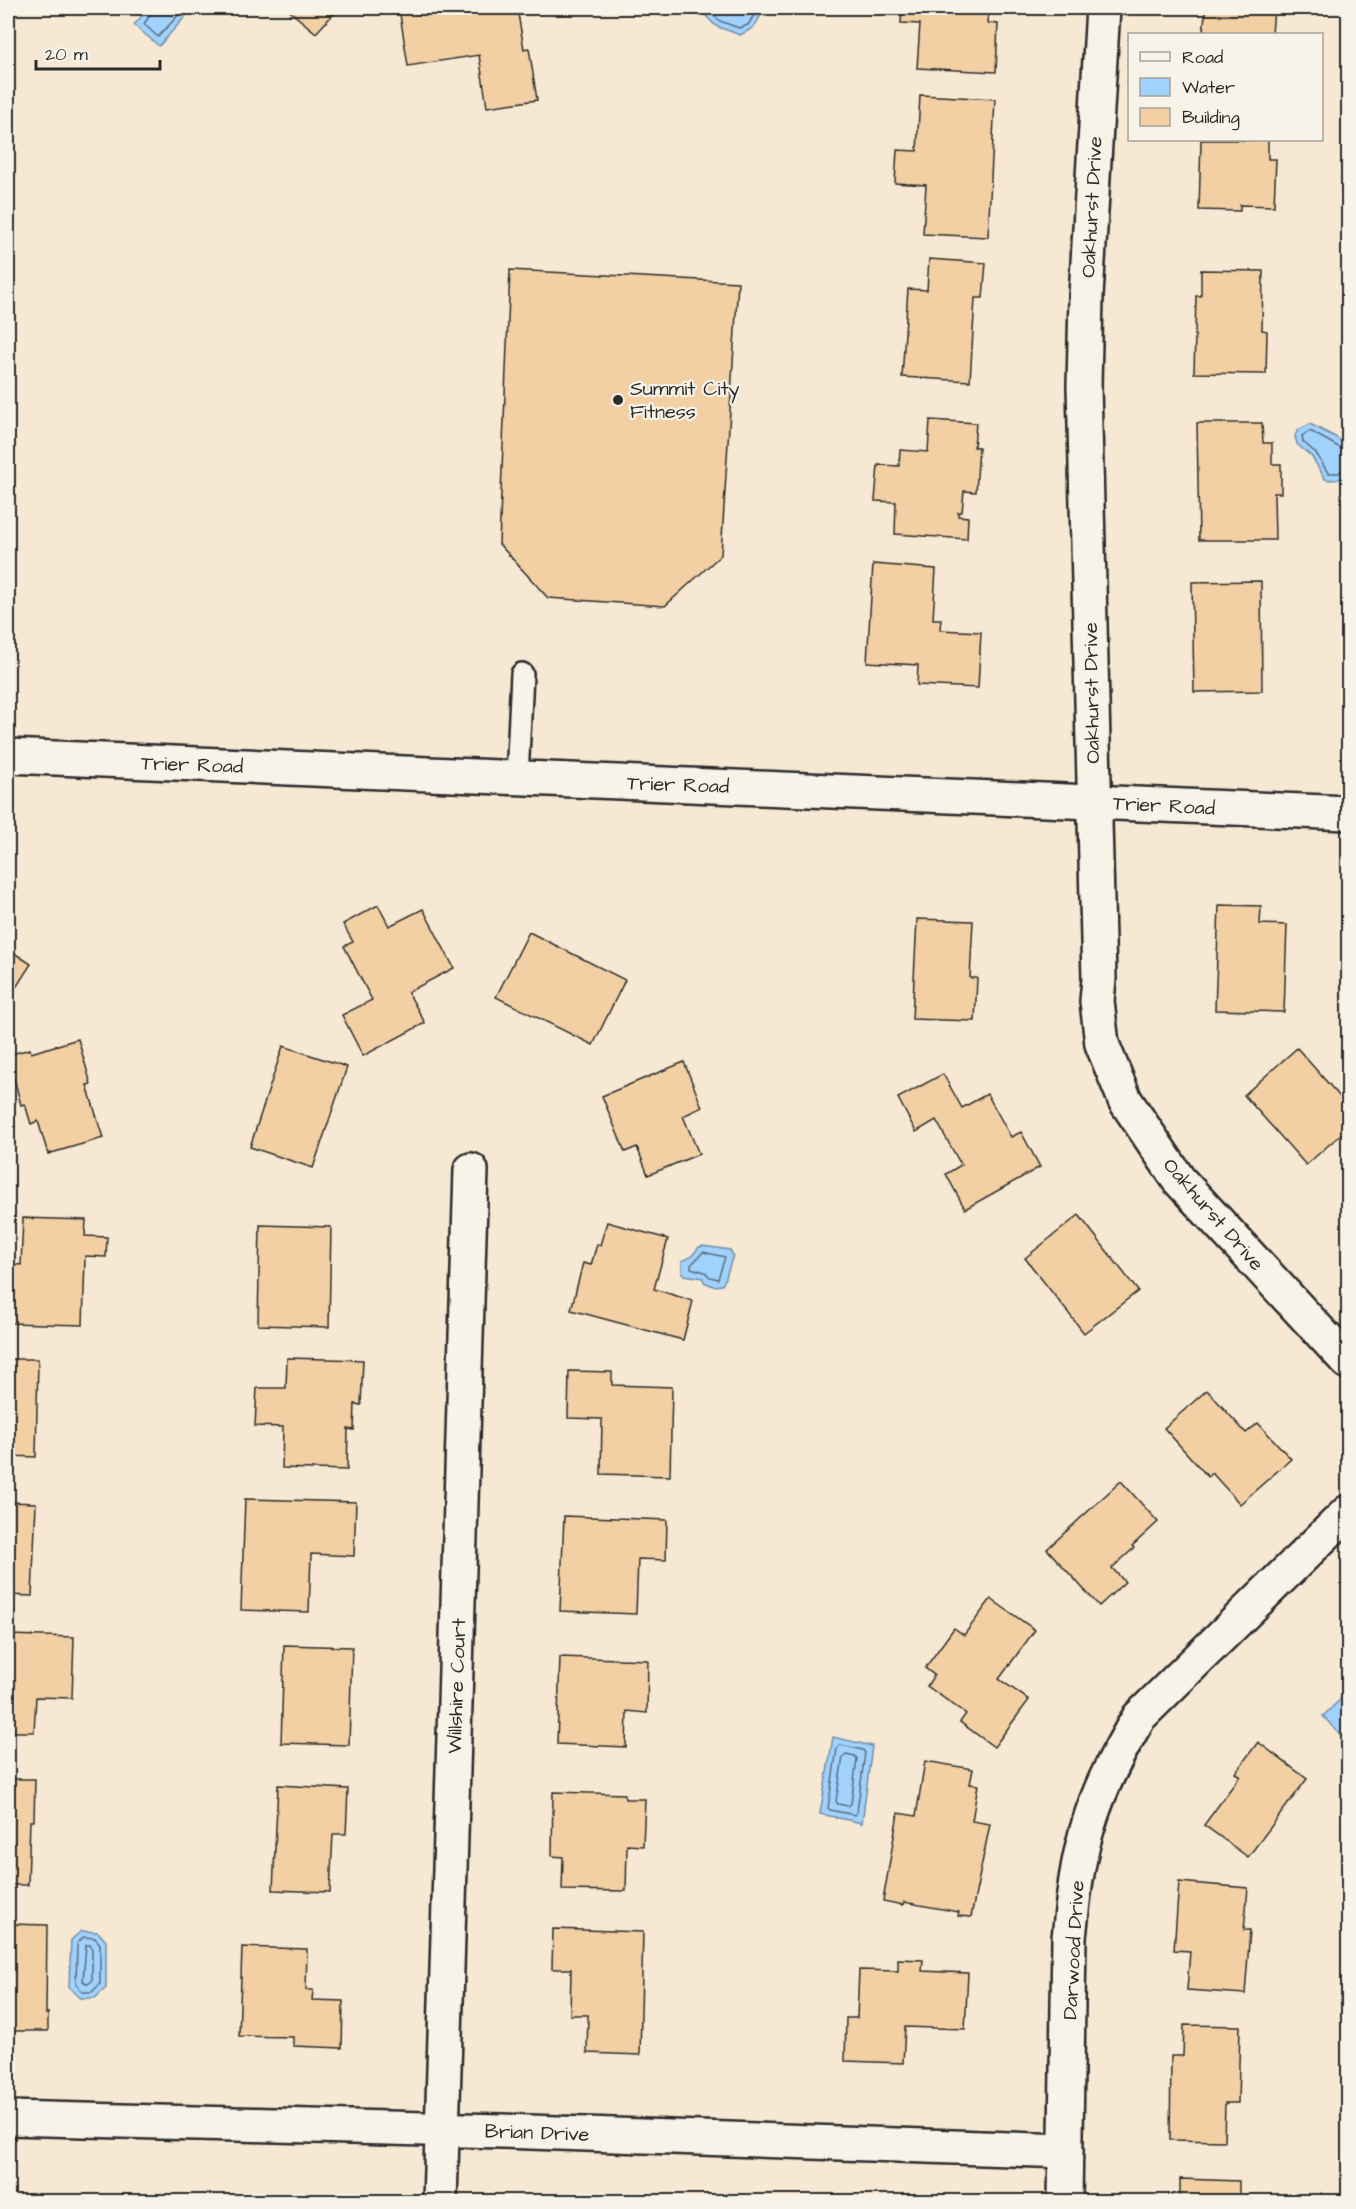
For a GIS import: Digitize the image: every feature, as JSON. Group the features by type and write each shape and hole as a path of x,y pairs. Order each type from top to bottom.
{"street":[{"name":"Oakhurst Drive","path":"1103,8 1086,296 1084,386 1099,979 1097,1001 1102,1044 1125,1100 1179,1180 1348,1362"},
{"name":"Trier Road","path":"8,756 1348,813"},
{"name":"Willshire Court","path":"440,2202 471,1170"},
{"name":"Darwood Drive","path":"1065,2202 1069,1938 1076,1877 1089,1822 1115,1759 1139,1718 1348,1512"},
{"name":"Brian Drive","path":"8,2118 443,2129 1066,2151"}],"lane":[{"path":"517,778 522,674"}],"water":[{"path":"149,8 193,8 159,46 134,25"},
{"path":"698,8 763,9 755,25 740,35 716,26"},
{"path":"1310,424 1337,438 1348,447 1348,471 1341,478 1325,479 1312,457 1297,444 1295,436 1298,430"},
{"path":"699,1247 730,1250 733,1255 722,1285 713,1286 704,1282 703,1278 682,1273 682,1261 691,1257"},
{"path":"1348,1692 1348,1743 1323,1716"},
{"path":"833,1737 872,1746 862,1823 820,1814"},
{"path":"81,1931 98,1932 106,1941 106,1988 95,1998 80,1998 69,1987 71,1940"}],"building":[{"path":"286,8 339,8 316,33"},
{"path":"399,8 517,8 524,49 529,48 537,100 487,107 479,55 408,66"},
{"path":"902,8 989,8 988,23 998,24 996,72 917,68 920,24 901,23"},
{"path":"1206,8 1274,8 1272,33 1208,33 1203,31"},
{"path":"920,95 995,99 988,237 923,234 926,185 895,183 897,150 917,151"},
{"path":"1201,141 1268,141 1268,159 1276,159 1274,206 1240,205 1240,211 1199,210"},
{"path":"929,259 986,263 983,298 975,298 970,381 902,377 908,289 927,290"},
{"name":"Summit City Fitness","path":"510,270 738,282 721,555 665,606 548,598 499,544"},
{"path":"1201,270 1263,271 1262,330 1267,331 1266,374 1194,373 1196,296 1201,296"},
{"path":"930,420 976,423 974,447 979,447 976,492 964,491 962,512 958,512 958,516 968,517 967,539 895,534 896,502 875,501 878,465 899,466 900,450 928,452"},
{"path":"1197,423 1262,423 1263,443 1272,443 1272,464 1281,464 1281,493 1274,493 1275,540 1199,540"},
{"path":"873,564 936,569 933,619 941,619 940,630 981,632 978,688 917,685 918,665 867,662"},
{"path":"1261,581 1262,691 1194,692 1192,582"},
{"path":"378,905 389,926 423,909 454,968 408,992 425,1023 363,1056 342,1015 372,1000 344,946 353,942 343,924"},
{"path":"1219,905 1261,906 1260,924 1287,925 1284,1012 1215,1010"},
{"path":"917,919 973,921 970,978 977,978 975,1021 912,1019"},
{"path":"529,932 625,980 593,1045 496,997"},
{"path":"8,949 31,964 8,1000"},
{"path":"78,1039 91,1084 87,1085 103,1138 48,1154 38,1121 31,1124 25,1104 21,1105 8,1055 30,1049 31,1053"},
{"path":"283,1046 347,1067 313,1168 250,1147"},
{"path":"1297,1048 1348,1106 1348,1128 1306,1165 1244,1095"},
{"path":"684,1062 702,1107 683,1116 699,1154 648,1175 637,1147 625,1152 602,1096"},
{"path":"943,1074 962,1108 987,1094 1011,1137 1021,1132 1040,1167 965,1209 946,1174 961,1165 936,1120 916,1132 898,1098"},
{"path":"1079,1215 1138,1291 1084,1333 1025,1258"},
{"path":"23,1218 86,1220 85,1236 107,1237 106,1257 85,1256 83,1325 8,1323 8,1275 10,1264 21,1265"},
{"path":"607,1222 668,1239 654,1289 693,1301 683,1340 571,1310 583,1263 591,1265"},
{"path":"260,1225 331,1227 329,1327 258,1325"},
{"path":"287,1358 363,1360 361,1405 355,1404 354,1430 348,1429 347,1470 282,1468 283,1427 255,1426 257,1388 286,1388"},
{"path":"8,1359 38,1359 36,1457 8,1456"},
{"path":"569,1371 612,1372 612,1385 672,1387 670,1476 601,1474 602,1419 568,1418"},
{"path":"1207,1390 1246,1433 1258,1423 1291,1459 1240,1504 1212,1473 1208,1477 1164,1428"},
{"path":"1121,1481 1158,1522 1112,1568 1125,1582 1099,1606 1047,1549"},
{"path":"245,1499 356,1502 354,1556 311,1554 309,1612 241,1610"},
{"path":"8,1502 36,1503 32,1596 8,1595"},
{"path":"564,1516 667,1520 666,1560 638,1559 636,1614 560,1611"},
{"path":"991,1599 1035,1630 999,1679 1029,1700 994,1747 960,1722 966,1714 927,1686 934,1675 925,1668 954,1628 964,1635"},
{"path":"8,1635 74,1637 72,1698 36,1697 34,1732 8,1732"},
{"path":"284,1645 352,1647 349,1745 281,1743"},
{"path":"560,1657 648,1660 647,1713 627,1711 626,1747 557,1744"},
{"path":"1258,1742 1307,1779 1248,1857 1204,1825 1240,1776 1235,1773"},
{"path":"925,1761 973,1769 970,1784 978,1785 972,1821 990,1824 971,1917 958,1916 959,1912 904,1902 903,1905 883,1901 898,1813 916,1816"},
{"path":"8,1779 35,1779 34,1821 30,1821 28,1885 8,1885"},
{"path":"278,1785 348,1789 346,1834 333,1834 330,1892 273,1890"},
{"path":"553,1792 625,1794 625,1799 645,1799 643,1846 627,1845 626,1891 562,1890 563,1857 552,1856"},
{"path":"1179,1882 1248,1888 1244,1930 1250,1930 1245,1994 1187,1990 1190,1951 1174,1950"},
{"path":"8,1924 47,1925 46,2014 48,2013 48,2031 8,2031"},
{"path":"553,1929 643,1932 640,2055 587,2053 588,2015 570,2015 571,1969 552,1969"},
{"path":"242,1947 307,1949 306,1990 313,1990 312,2000 343,2001 342,2048 293,2046 293,2037 239,2036"},
{"path":"898,1959 923,1960 922,1971 968,1973 965,2029 905,2027 903,2063 845,2061 846,2018 857,2018 859,1970 898,1971"},
{"path":"1184,2025 1240,2026 1238,2103 1225,2103 1224,2141 1170,2140 1171,2056 1183,2056"},
{"path":"1180,2179 1239,2181 1239,2202 1180,2202"}],"place":[{"name":"Summit City Fitness","path":"618,400"}]}
